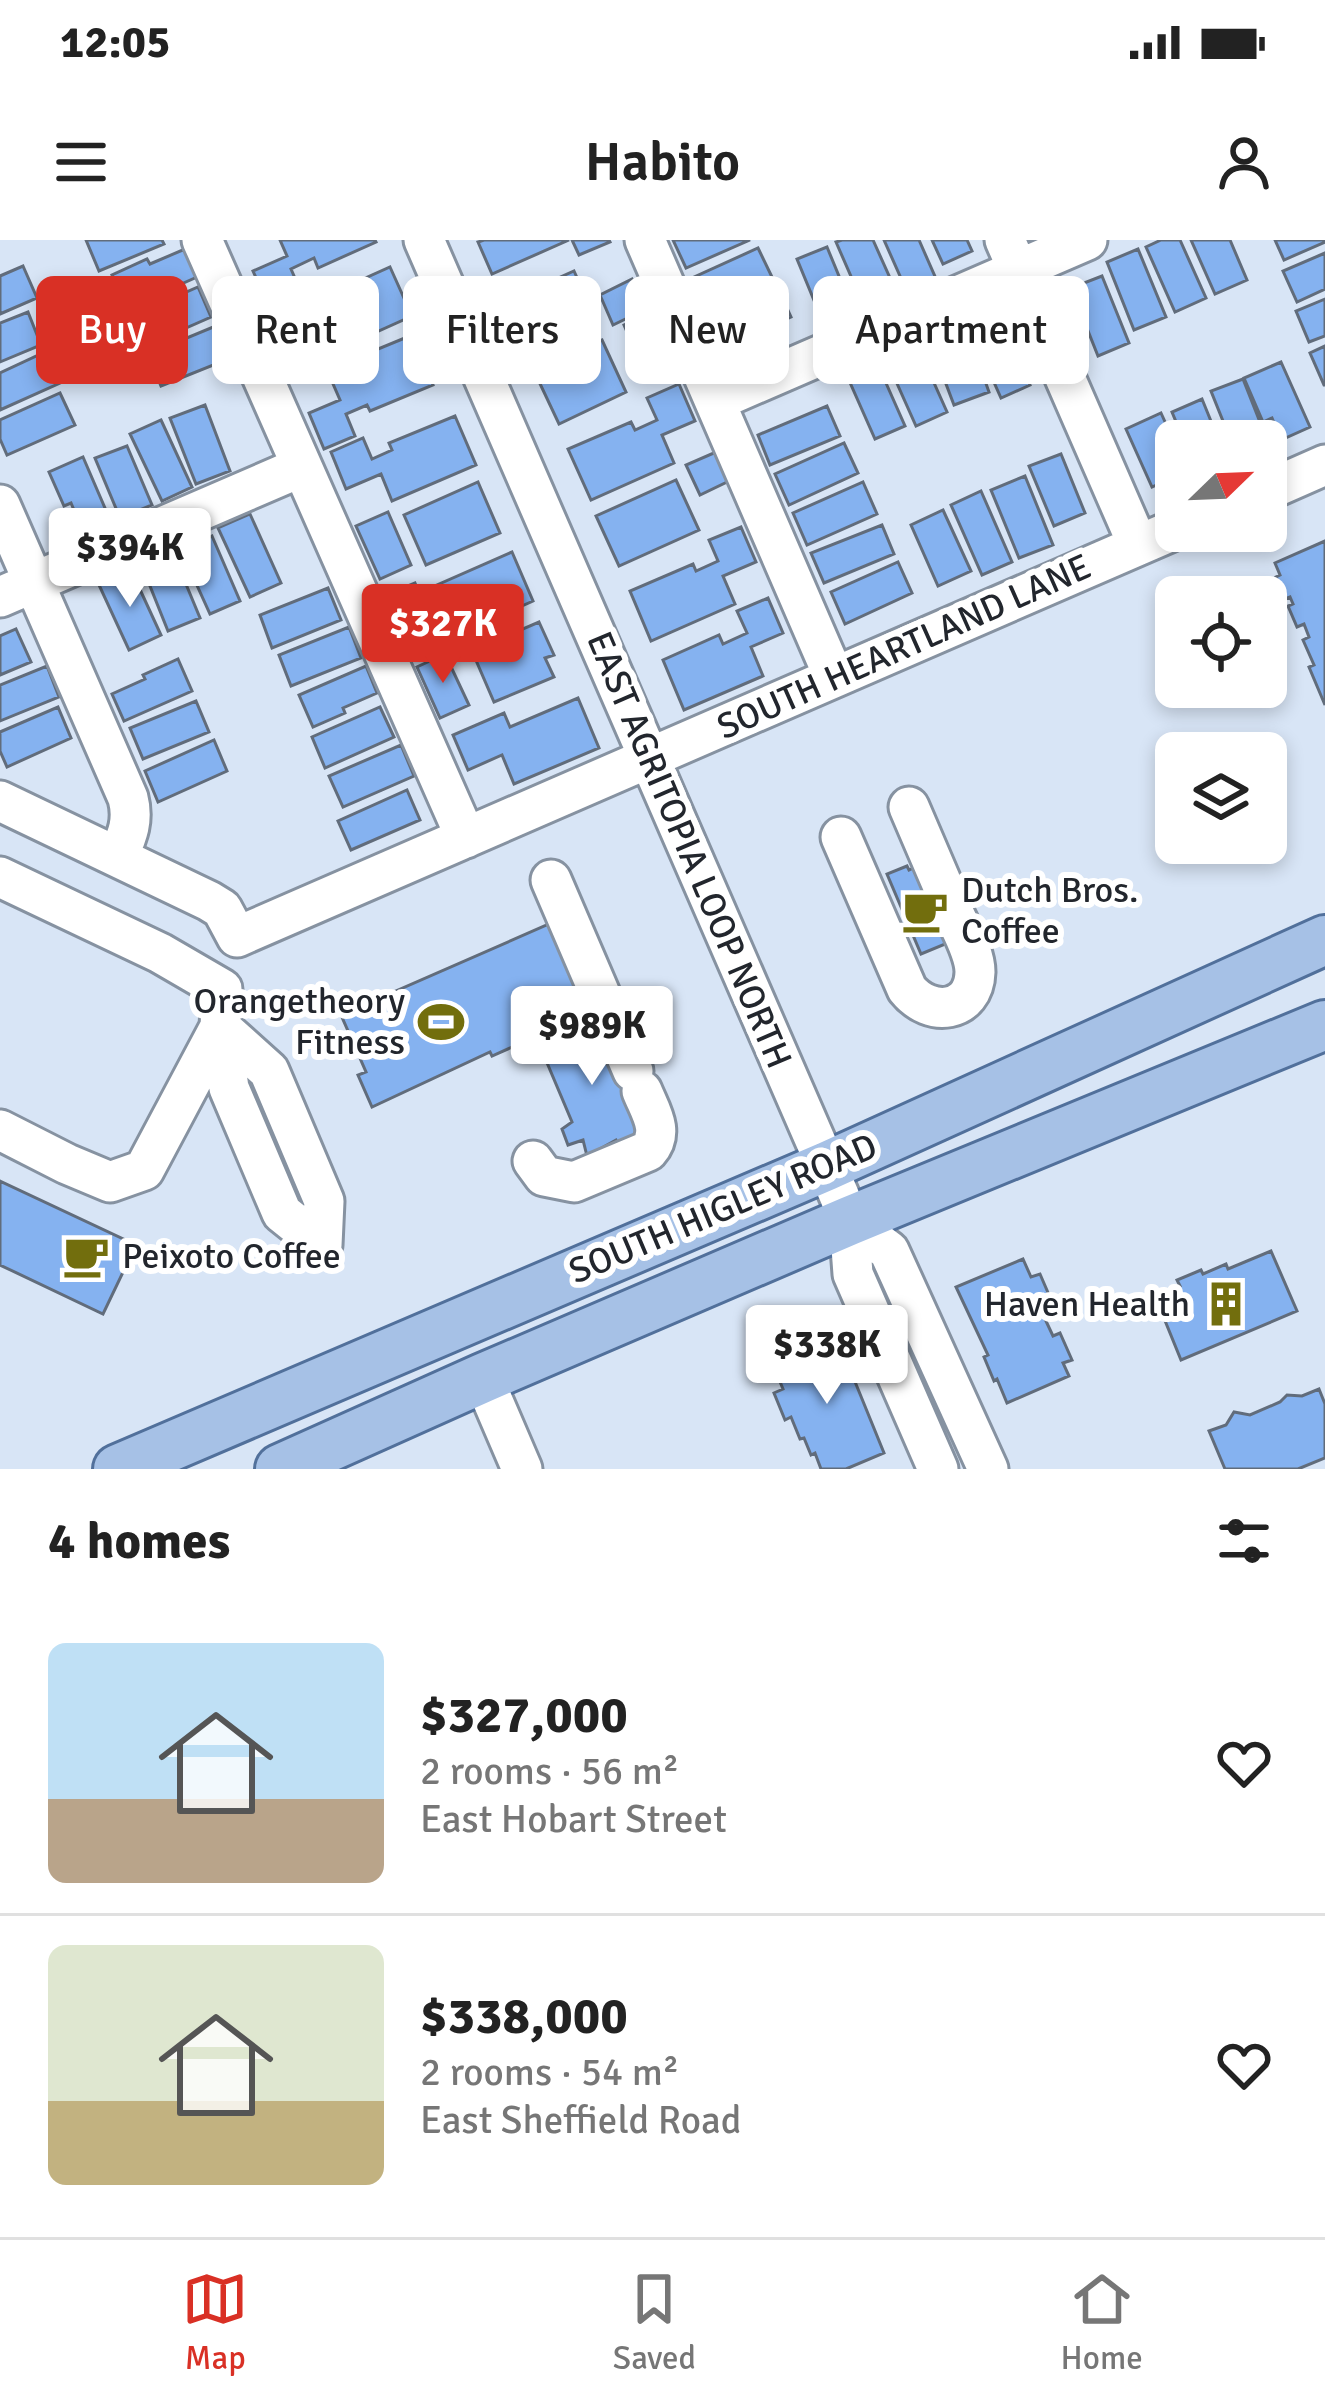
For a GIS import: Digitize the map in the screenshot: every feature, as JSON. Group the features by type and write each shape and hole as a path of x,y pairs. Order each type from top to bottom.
{"main road":[{"name":"SOUTH HIGLEY ROAD","path":"280,1469 483,1378 1325,940"},
{"name":"SOUTH HIGLEY ROAD","path":"118,1469 838,1194 1325,1025"}],"street":[{"path":"202,240 466,838"},
{"name":"EAST AGRITOPIA LOOP NORTH","path":"424,240 838,1194"},
{"path":"645,240 834,677"},
{"path":"715,401 1012,255 1087,240"},
{"path":"1012,255 1138,545"},
{"path":"1287,481 1325,465"},
{"path":"17,590 301,467"},
{"path":"0,505 17,590 128,798 131,825 118,857 0,801"},
{"name":"SOUTH HEARTLAND LANE","path":"118,857 222,909 237,938 1155,538"},
{"path":"851,832 907,989 917,1002 931,1008 954,1006 969,991 975,964 909,807"},
{"path":"0,878 160,953 223,989 220,1027 230,1088 282,1213 322,1245 324,1201 269,1071 220,1027"},
{"path":"532,1161 544,1175 574,1182 648,1151 656,1143 656,1126 550,880"},
{"path":"0,1130 110,1182 145,1170 220,1027"},
{"path":"252,1142 292,1126"},
{"path":"838,1194 853,1274 938,1469"},
{"path":"838,1194 889,1251 988,1469"},
{"path":"483,1378 522,1469"}],"building":[{"path":"86,240 162,240 164,244 99,271"},
{"path":"280,240 376,242 318,268 314,258 291,269 294,276 255,276 253,271 287,256"},
{"path":"569,240 492,274 478,242"},
{"path":"572,240 609,240 610,242 579,255"},
{"path":"673,240 750,240 686,268"},
{"path":"873,240 889,276 851,276 836,242"},
{"path":"884,240 919,240 935,276 900,276"},
{"path":"932,240 967,240 972,251 943,264"},
{"path":"1161,240 1180,240 1206,298 1175,312 1146,247"},
{"path":"1191,240 1230,240 1247,280 1215,294"},
{"path":"1275,240 1325,240 1325,242 1284,260"},
{"path":"827,247 839,276 813,276 813,298 797,259"},
{"path":"758,248 772,276 696,276"},
{"path":"185,249 197,277 188,281 188,276 112,275 147,259 150,264"},
{"path":"1138,249 1166,317 1134,330 1107,262"},
{"path":"1325,253 1325,289 1297,302 1283,271"},
{"path":"23,266 36,298 0,314 0,276"},
{"path":"390,267 403,296 403,320 379,331 379,276 370,276"},
{"path":"1102,276 1129,343 1098,356 1089,333 1089,281"},
{"path":"625,282 625,319 613,325 601,294"},
{"path":"198,287 211,317 188,327 188,291"},
{"path":"1325,299 1325,336 1309,342 1296,311"},
{"path":"28,312 36,347 0,362 0,323"},
{"path":"212,327 212,366 188,375 188,337"},
{"path":"403,339 403,384 433,385 370,411 367,405 346,414 355,436 324,449 309,413 340,400 333,384 379,384 379,349"},
{"path":"601,340 626,392 559,424 540,384 601,384"},
{"path":"1325,346 1325,385 1324,385 1310,353"},
{"path":"36,356 36,384 58,384 0,410 0,373"},
{"path":"1281,362 1310,427 1287,437 1287,420 1262,420 1244,378"},
{"path":"1243,379 1259,420 1223,420 1211,391"},
{"path":"679,384 695,421 662,435 674,463 591,500 568,449 631,422 635,430 657,420 647,398"},
{"path":"851,384 886,384 905,426 875,439"},
{"path":"897,384 935,384 947,412 916,426"},
{"path":"946,384 986,384 989,392 954,405"},
{"path":"995,384 1030,384 1030,385 1001,398"},
{"path":"60,393 75,425 7,455 0,439 0,420"},
{"path":"1202,399 1210,420 1175,420 1172,412"},
{"path":"205,405 230,471 196,484 170,418"},
{"path":"827,406 840,436 770,465 758,435"},
{"path":"1161,413 1164,420 1155,420 1155,486 1152,487 1126,429"},
{"path":"455,416 476,465 392,501 381,474 346,489 331,452 363,438 372,459 392,450 389,443"},
{"path":"161,420 192,487 162,501 130,434"},
{"path":"844,443 858,473 789,505 775,474"},
{"path":"127,446 152,505 120,518 95,458"},
{"path":"716,452 729,481 700,495 686,465"},
{"path":"1061,454 1085,513 1054,526 1029,466"},
{"path":"83,457 111,522 84,534 71,503 64,506 49,472"},
{"path":"1025,476 1053,545 1019,558 991,490"},
{"path":"676,480 699,530 619,566 596,516"},
{"path":"478,482 500,533 426,565 404,515"},
{"path":"863,482 877,514 807,545 793,513"},
{"path":"981,491 1012,562 982,575 951,505"},
{"path":"943,510 971,571 938,586 911,525"},
{"path":"388,512 411,565 380,579 356,526"},
{"path":"250,514 281,583 250,597 218,528"},
{"path":"882,525 894,554 824,583 811,553"},
{"path":"741,527 756,562 723,576 735,604 651,641 630,591 693,564 696,571 718,561 709,540"},
{"path":"212,536 240,601 210,614 181,550"},
{"path":"1325,541 1325,705 1309,667 1314,665 1303,640 1309,637 1304,624 1297,627 1288,606 1293,604 1287,598 1287,576 1278,576 1275,563"},
{"path":"171,548 200,618 168,631 140,561"},
{"path":"512,552 533,601 459,634 437,585"},
{"path":"898,562 912,593 845,624 831,592"},
{"path":"131,570 161,635 129,650 99,585"},
{"path":"415,583 428,612 399,625 386,595"},
{"path":"328,588 341,620 272,648 260,615"},
{"path":"768,598 783,633 751,647 763,676 684,710 663,660 719,635 723,644 747,633 737,611"},
{"path":"539,622 554,655 545,658 554,677 494,702 472,651"},
{"path":"349,627 361,658 291,686 279,655"},
{"path":"16,629 31,662 0,675 0,636"},
{"path":"445,654 469,705 440,718 417,667"},
{"path":"178,659 192,691 124,721 112,694"},
{"path":"47,666 59,697 0,721 0,685"},
{"path":"366,666 377,693 313,727 299,695"},
{"path":"578,698 599,748 514,784 502,755 468,770 453,735 504,713 510,727"},
{"path":"196,701 209,732 143,759 130,728"},
{"path":"58,707 71,738 7,767 0,751 0,732"},
{"path":"380,707 394,737 325,768 312,737"},
{"path":"214,740 227,771 158,802 145,771"},
{"path":"401,745 414,776 343,807 329,776"},
{"path":"407,790 420,820 351,850 338,821"},
{"name":"Dutch Bros. Coffee","path":"922,864 955,940 921,954 887,874"},
{"path":"549,924 595,1006 372,1107 358,1075 366,1072 341,1015"},
{"path":"594,1015 651,1135 620,1148 616,1140 587,1156 583,1140 568,1145 562,1129 572,1122 537,1039"},
{"path":"0,1181 136,1245 103,1314 0,1265"},
{"name":"Haven Health","path":"1271,1251 1297,1311 1181,1360 1155,1296 1201,1270 1203,1274 1226,1264 1228,1269"},
{"path":"1023,1259 1031,1277 1040,1274 1049,1295 1040,1299 1045,1319 1053,1336 1060,1333 1072,1360 1063,1363 1069,1376 1007,1403 956,1287"},
{"path":"837,1338 884,1453 846,1469 821,1469 791,1417 785,1420 774,1393 783,1389 773,1365"},
{"path":"1319,1389 1325,1404 1325,1458 1298,1469 1225,1469 1209,1431 1226,1425 1234,1412 1250,1415 1287,1395 1302,1396"}],"place":[{"name":"Dutch Bros. Coffee","path":"925,911"},
{"name":"Orangetheory Fitness","path":"441,1022"},
{"name":"Peixoto Coffee","path":"86,1256"},
{"name":"Haven Health","path":"1226,1304"}]}
